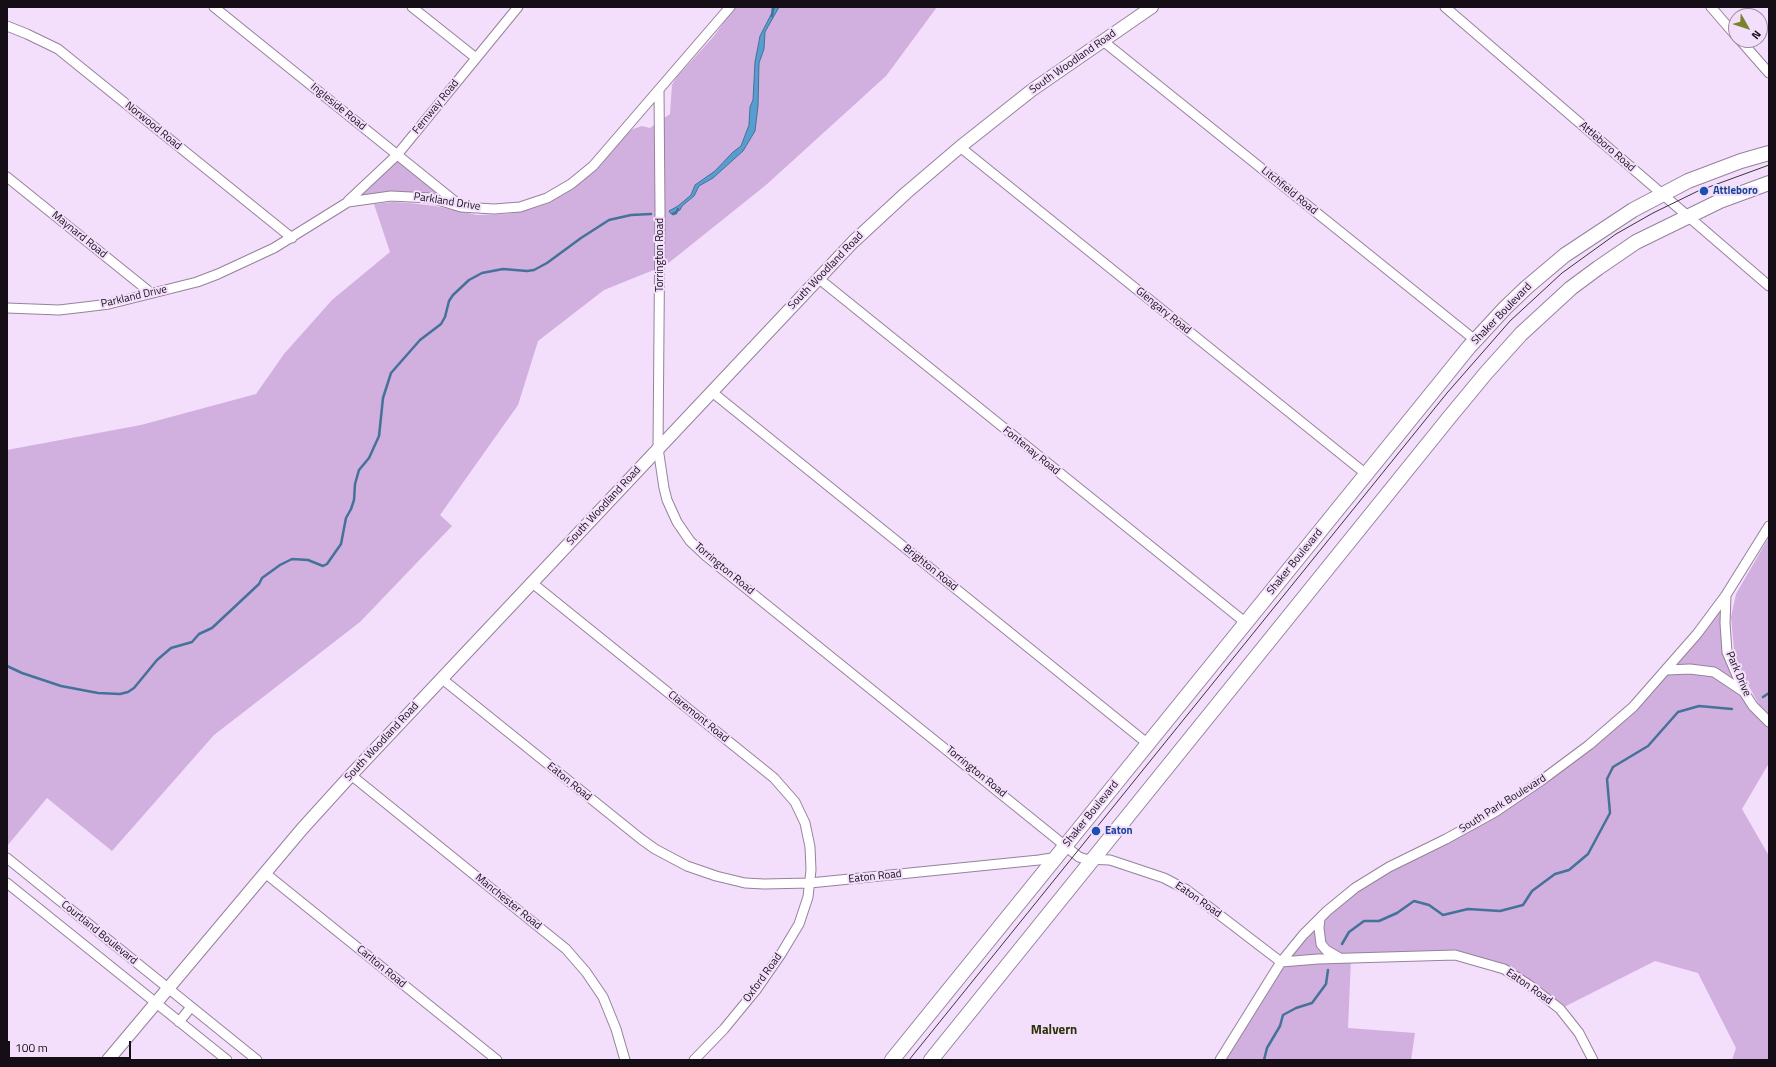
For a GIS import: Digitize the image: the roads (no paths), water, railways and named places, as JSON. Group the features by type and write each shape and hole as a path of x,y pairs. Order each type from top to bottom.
{"main road":[{"name":"Shaker Boulevard","path":"892,1060 1056,857 1070,850 1148,744 1475,340 1515,298 1564,255 1603,228 1662,194 1688,181 1769,153"},
{"path":"931,1060 1448,419 1509,347 1549,307 1598,268 1636,242 1739,193 1769,183"}],"street":[{"name":"Ingleside Road","path":"214,7 461,207"},
{"path":"412,7 476,58"},
{"name":"Fernway Road","path":"348,202 397,155 518,7"},
{"name":"Parkland Drive","path":"7,308 59,310 109,304 172,289 218,274 250,260 292,238 348,202 391,196 431,198 461,207 494,209 520,207 547,198 571,184 593,166 730,7"},
{"name":"South Woodland Road","path":"108,1060 351,775 531,582 853,242 906,193 960,147 1032,90 1152,7"},
{"name":"Attleboro Road","path":"1445,7 1769,286"},
{"path":"1711,7 1728,27"},
{"name":"Norwood Road","path":"7,26 58,49 292,238"},
{"name":"Litchfield Road","path":"1103,41 1475,340"},
{"path":"1747,48 1769,73"},
{"name":"Torrington Road","path":"659,90 660,211 658,448 667,500 684,533 698,548 1070,850"},
{"name":"Glengary Road","path":"960,147 1366,474"},
{"name":"Maynard Road","path":"7,176 151,293"},
{"name":"Fontenay Road","path":"818,278 1246,623"},
{"name":"Brighton Road","path":"712,392 1148,744"},
{"name":"South Park Boulevard","path":"1220,1060 1281,962 1303,935 1320,918 1355,888 1389,867 1446,839 1495,812 1546,778 1589,745 1633,707 1667,670 1726,595 1769,526"},
{"name":"Claremont Road","path":"531,582 783,788 795,802 805,823 810,847 810,883"},
{"name":"Park Drive","path":"1726,595 1725,623 1728,652 1744,692 1753,706 1769,722"},
{"path":"1667,670 1690,669 1714,672 1744,692"},
{"name":"Eaton Road","path":"441,678 626,828 670,858 701,872 731,880 764,884 810,883 1056,857"},
{"name":"Manchester Road","path":"351,775 566,949 586,972 603,997 616,1029 625,1060"},
{"name":"Eaton Road","path":"1070,850 1082,858 1110,860 1164,878 1187,890 1281,962 1300,960 1455,955 1504,969 1529,984 1560,1009 1579,1033 1593,1060"},
{"name":"Courtland Boulevard","path":"7,858 257,1060"},
{"name":"Carlton Road","path":"266,873 497,1060"},
{"name":"Courtland Boulevard","path":"7,883 227,1060"},
{"name":"Oxford Road","path":"694,1060 739,1012 781,954 799,924 805,909 810,883"},
{"path":"1320,918 1319,928 1321,944 1331,954 1341,959"},
{"path":"179,1022 191,1007"}],"water":[{"path":"775,7 779,7 765,32 764,49 759,63 758,106 755,131 743,151 713,178 699,186 694,196 682,206 680,210 671,214 669,211 678,206 691,195 695,185 715,171 733,152 741,146 749,125 750,107 753,100 755,62 760,36"}],"waterway":[{"path":"772,16 773,7"},
{"path":"673,214 676,213 678,209"},
{"path":"7,666 22,673 61,686 98,693 120,694 128,692 134,688 157,660 171,648 192,642 199,634 212,628 259,584 262,578 280,565 292,559 308,560 323,566 327,564 341,544 346,518 354,500 355,484 359,470 369,458 379,436 383,398 391,373 420,340 441,324 445,317 449,301 453,295 469,280 482,273 503,269 527,271 534,270 547,263 609,220 631,215 651,214"},
{"path":"1763,697 1769,693"},
{"path":"1342,944 1349,932 1364,921 1379,921 1397,913 1414,901 1429,905 1443,915 1468,909 1500,911 1523,905 1532,891 1555,874 1569,870 1588,854 1610,813 1607,779 1613,767 1648,746 1678,712 1699,706 1732,709"},
{"path":"1264,1060 1267,1048 1280,1026 1283,1015 1296,1008 1312,1003 1326,984 1328,970"}],"tram line":[{"path":"909,1060 1447,393 1510,321 1562,273 1616,234 1653,213 1698,191 1769,165"}],"place":[{"name":"Attleboro","path":"1704,191"},
{"name":"Eaton","path":"1096,831"}],"district":[{"name":"Malvern","path":"1054,1031"}]}
